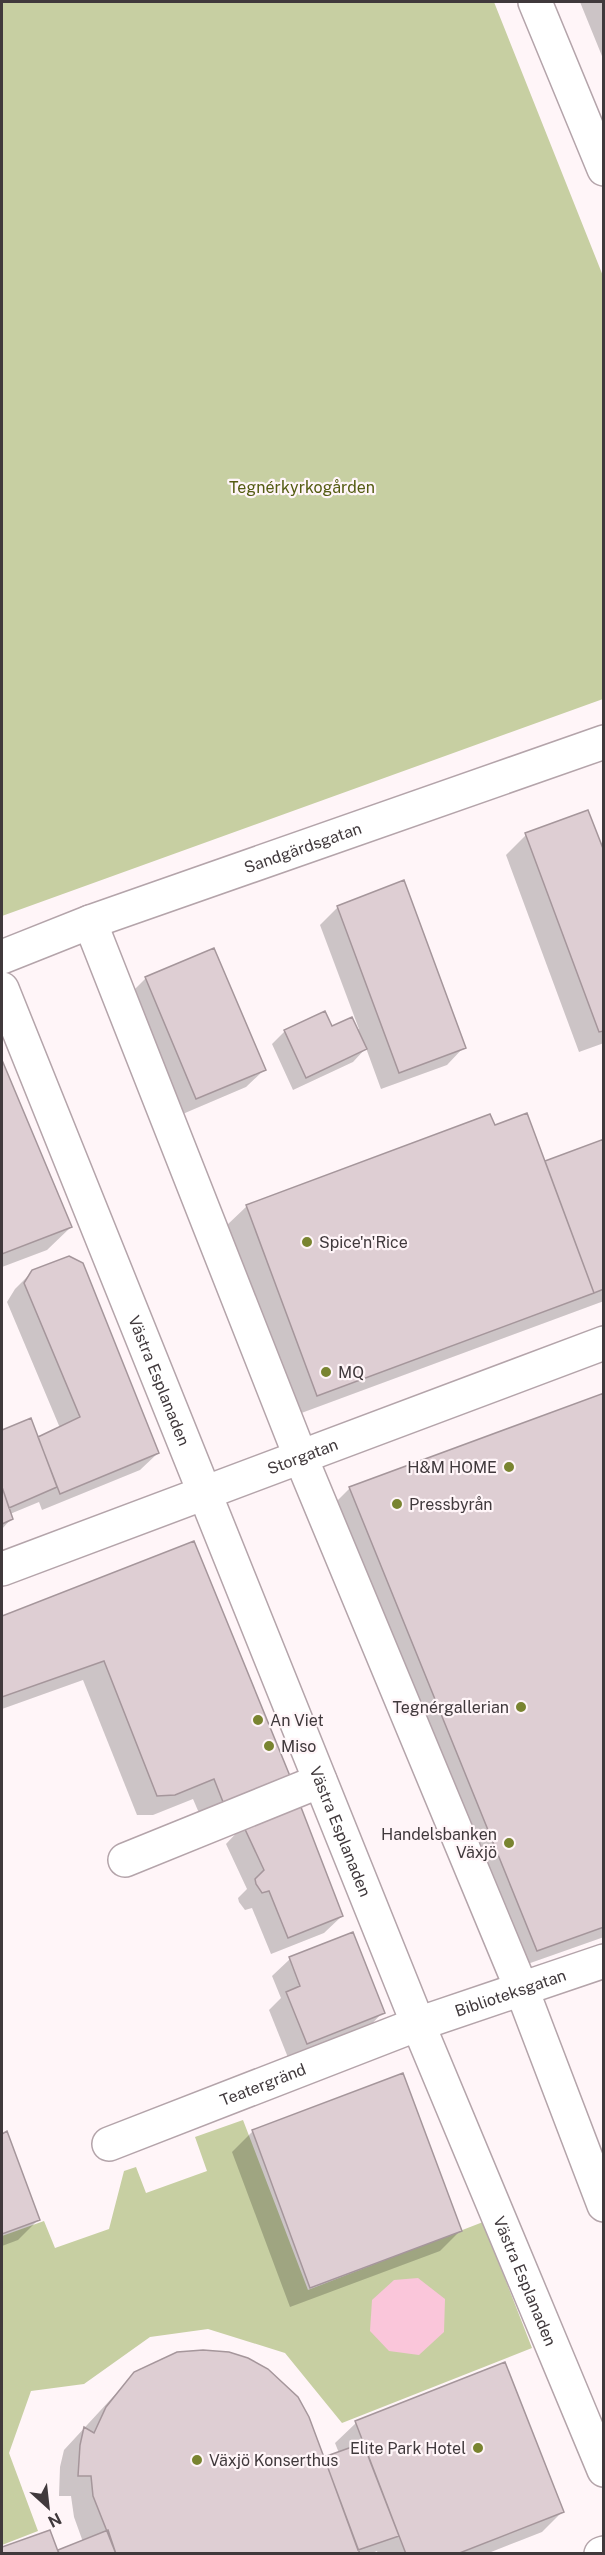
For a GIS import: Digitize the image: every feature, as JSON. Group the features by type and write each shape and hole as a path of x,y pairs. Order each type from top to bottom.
{"street":[{"path":"535,2 603,169"},
{"name":"Sandgärdsgatan","path":"2,957 90,922 603,742"},
{"path":"90,922 301,1458 522,1990 603,2205"},
{"name":"Västra Esplanaden","path":"2,989 417,2024 603,2470"},
{"name":"Storgatan","path":"2,1569 603,1343"},
{"path":"124,1860 320,1781"},
{"name":"Biblioteksgatan","path":"417,2024 603,1961"},
{"name":"Teatergränd","path":"109,2144 417,2024"}],"green space":[{"name":"Tegnérkyrkogården","path":"2,2 494,2 603,276 603,699 2,916"},
{"path":"243,2120 308,2290 483,2222 532,2348 342,2423 285,2353 208,2329 150,2337 84,2384 31,2391 9,2453 38,2531 2,2545 2,2236 44,2221 55,2248 109,2229 124,2171 136,2167 146,2193 207,2171 195,2137"}],"shaded area":[{"path":"418,2278 445,2299 444,2332 419,2355 389,2351 370,2331 372,2300 394,2280"}],"building":[{"path":"588,810 604,851 604,1031 599,1032 525,833"},
{"path":"404,880 466,1048 399,1073 337,906"},
{"path":"214,948 266,1070 196,1099 145,977"},
{"path":"325,1011 332,1026 352,1017 367,1049 306,1078 284,1030"},
{"path":"2,1060 72,1227 2,1254"},
{"path":"527,1113 594,1293 317,1396 246,1205 490,1114 495,1125"},
{"path":"604,1139 604,1289 594,1293 545,1161"},
{"path":"69,1256 83,1263 159,1453 60,1494 38,1437 80,1417 24,1283 32,1270"},
{"name":"Tegnérgallerian","path":"604,1393 604,1927 537,1951 349,1487"},
{"path":"31,1418 57,1487 9,1508 2,1487 2,1430"},
{"path":"2,1487 13,1519 2,1524"},
{"path":"194,1541 292,1781 225,1807 214,1779 175,1795 157,1796 104,1661 2,1697 2,1616"},
{"path":"299,1802 343,1916 288,1938 269,1891 262,1893 256,1884 255,1879 264,1870 243,1825"},
{"path":"353,1932 385,2013 307,2044 286,1992 300,1986 289,1957"},
{"path":"403,2073 462,2231 310,2288 252,2130"},
{"path":"7,2131 40,2220 2,2234 2,2134"},
{"path":"203,2350 229,2352 248,2358 268,2369 298,2397 309,2417 360,2554 116,2554 93,2496 91,2476 78,2476 84,2427 94,2433 106,2407 134,2372 177,2352"},
{"path":"505,2362 564,2512 457,2554 406,2554 355,2421"},
{"path":"363,2443 399,2536 358,2550 324,2457"},
{"path":"50,2530 59,2554 2,2554 2,2547"},
{"path":"108,2530 116,2554 59,2554 58,2550"}],"place":[{"name":"Spice'n'Rice","path":"307,1242"},
{"name":"MQ","path":"326,1372"},
{"name":"H&M HOME","path":"509,1467"},
{"name":"Pressbyrån","path":"397,1504"},
{"name":"Tegnérgallerian","path":"521,1707"},
{"name":"An Viet","path":"258,1720"},
{"name":"Miso","path":"269,1746"},
{"name":"Handelsbanken Växjö","path":"509,1843"},
{"name":"Elite Park Hotel","path":"478,2448"},
{"name":"Växjö Konserthus","path":"197,2460"}]}
